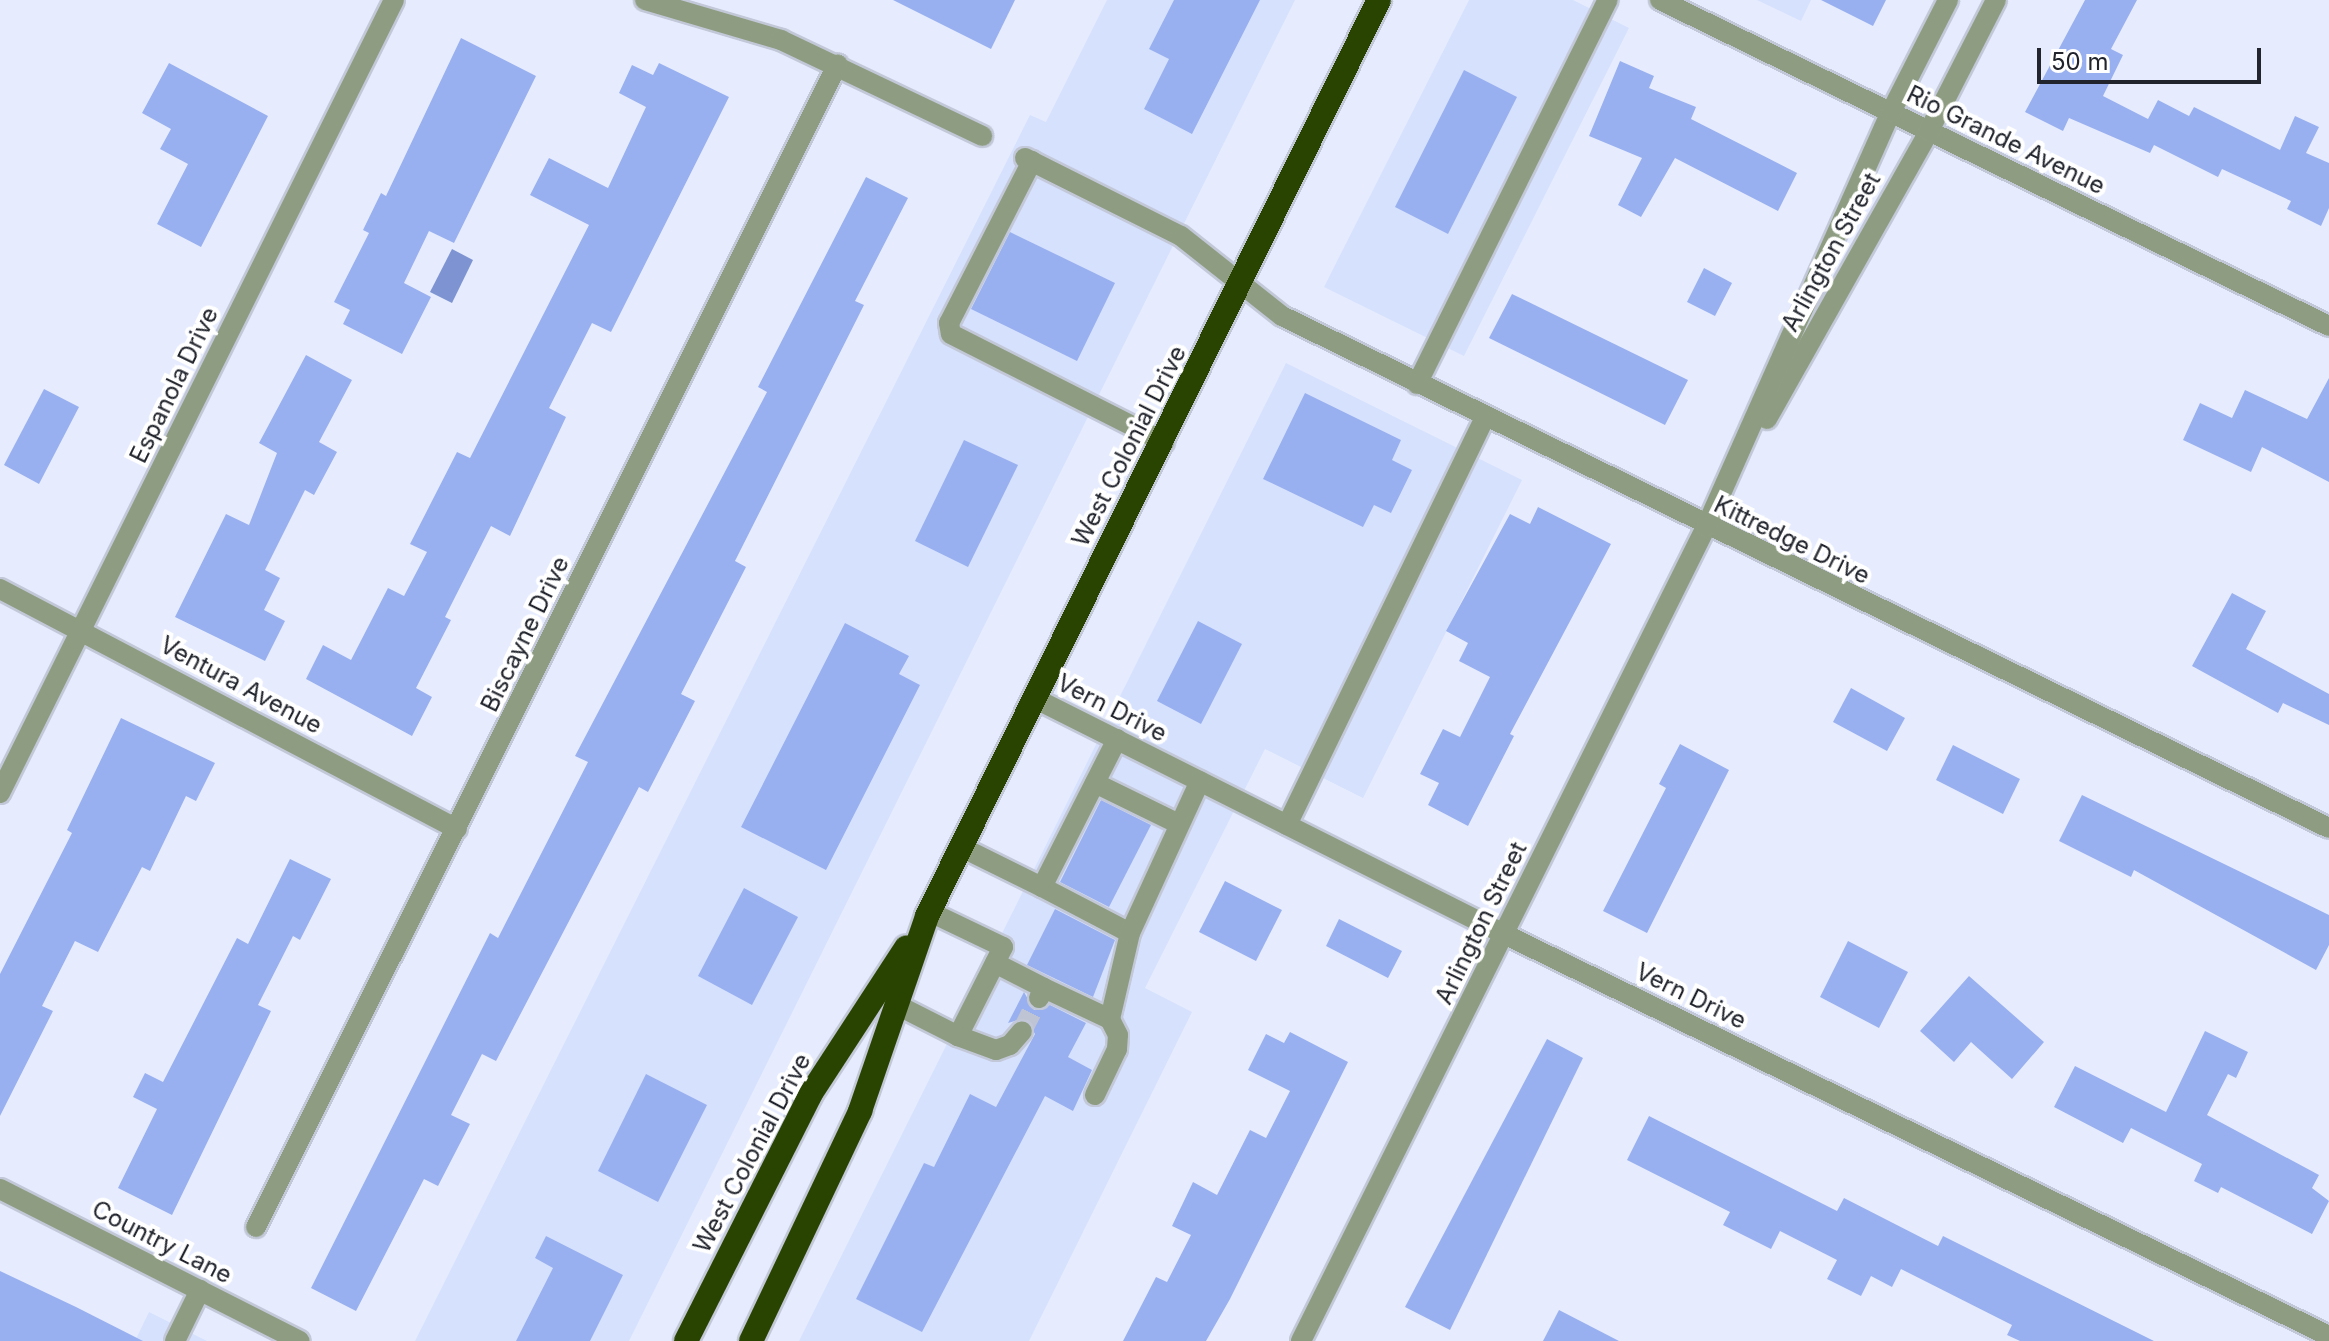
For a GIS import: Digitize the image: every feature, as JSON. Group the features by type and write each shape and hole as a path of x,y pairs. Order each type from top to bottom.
{"highway":[{"name":"West Colonial Drive","path":"686,1341 810,1095 928,914 1243,283 1379,0"},
{"name":"West Colonial Drive","path":"751,1341 860,1111 928,914"}],"street":[{"name":"Espanola Drive","path":"0,793 394,0"},
{"path":"645,0 781,40 838,64 982,136"},
{"path":"1417,384 1608,0"},
{"name":"Rio Grande Avenue","path":"1660,0 2329,326"},
{"name":"Arlington Street","path":"1310,1338 1504,934 1706,527 1891,112 1948,0"},
{"name":"Arlington Street","path":"1706,527 1929,131 1996,0"},
{"name":"Biscayne Drive","path":"256,1227 838,64"},
{"name":"Kittredge Drive","path":"1164,442 951,334 949,323 1028,160 1181,236 1282,316 1706,527 2329,828"},
{"path":"1287,825 1485,418"},
{"name":"Ventura Avenue","path":"0,589 457,829"},
{"name":"Vern Drive","path":"1034,698 1504,934 2329,1336"},
{"path":"1042,887 1117,739"},
{"path":"1095,1095 1117,1049 1118,1035 1110,1019 1130,933 1177,823 1200,781"},
{"path":"1095,783 1177,823"},
{"path":"961,847 1130,933"},
{"path":"928,914 1003,947 958,1036"},
{"path":"995,963 1042,993 1110,1019"},
{"path":"897,1005 958,1036 996,1050 1010,1045 1022,1031"},
{"name":"Country Lane","path":"0,1189 300,1341"},
{"path":"175,1341 200,1290"}],"shaded area":[{"path":"1107,0 1295,0 629,1341 415,1341 1030,115 1046,122"},
{"path":"1469,0 1573,0 1629,28 1464,356 1324,287"},
{"path":"1757,0 1811,0 1801,21"},
{"path":"1286,363 1522,480 1363,798 1265,749 1145,988 1192,1012 1029,1341 799,1341"},
{"path":"149,1312 207,1341 135,1341"}],"water":[{"path":"452,249 473,260 452,303 430,292"}],"building":[{"path":"893,0 1015,0 991,49"},
{"path":"1174,0 1260,0 1192,134 1144,109 1169,59 1149,49"},
{"path":"1821,0 1886,0 1873,26"},
{"path":"2085,0 2137,0 2111,49 2123,55 2103,96 2148,119 2158,100 2189,116 2194,107 2280,150 2295,116 2319,127 2306,153 2329,163 2329,208 2321,226 2287,209 2291,201 2222,169 2218,177 2154,145 2150,153 2069,118 2063,131 2025,112"},
{"path":"461,38 536,76 454,243 429,231 404,283 431,297 402,354 343,324 350,310 334,302 369,233 363,230 381,193 386,196"},
{"path":"1620,61 1654,76 1649,88 1696,107 1691,119 1797,173 1778,211 1675,158 1641,217 1618,205 1642,158 1589,136"},
{"path":"169,63 268,116 201,247 157,224 188,164 160,149 171,129 142,113"},
{"path":"659,63 729,97 611,332 592,323 549,408 566,417 510,536 491,526 445,617 451,620 416,688 432,697 412,736 306,679 323,645 351,660 388,588 404,596 427,552 410,544 457,452 470,458 589,225 530,195 549,158 608,188 646,107 619,93 632,65 653,75"},
{"path":"1464,70 1517,97 1448,234 1395,207"},
{"path":"866,177 908,198 855,301 864,305 735,561 746,567 681,694 695,701 648,792 639,787 496,1061 482,1054 451,1115 470,1124 438,1186 424,1179 356,1311 311,1288 490,933 498,938 588,762 575,756 767,392 758,387"},
{"path":"1010,232 1115,283 1077,361 971,309"},
{"path":"1704,268 1732,283 1715,316 1687,302"},
{"path":"1512,294 1688,380 1665,425 1489,338"},
{"path":"306,355 352,380 319,442 337,452 314,495 305,490 265,570 280,578 264,610 285,621 265,661 175,617 226,514 249,525 277,453 259,443"},
{"path":"2329,378 2329,482 2262,447 2251,472 2183,440 2200,403 2232,418 2245,390 2307,419"},
{"path":"44,389 79,407 39,484 4,465"},
{"path":"1305,393 1401,440 1392,460 1412,470 1391,513 1374,505 1363,527 1263,479"},
{"path":"964,440 1018,465 968,567 915,541"},
{"path":"1538,507 1611,544 1510,734 1514,736 1468,826 1428,805 1439,783 1420,774 1443,729 1460,737 1490,677 1459,661 1468,643 1446,631 1510,514 1530,524"},
{"path":"2232,593 2266,611 2246,649 2329,694 2329,725 2283,703 2278,713 2192,666"},
{"path":"1198,621 1242,644 1201,724 1157,701"},
{"path":"845,623 909,656 899,674 920,685 826,870 741,827"},
{"path":"1851,688 1905,718 1887,751 1833,722"},
{"path":"121,718 215,763 196,801 186,796 150,871 142,867 98,952 75,941 42,1006 53,1011 0,1116 0,974 72,833 67,830"},
{"path":"1680,744 1729,770 1647,933 1603,911 1666,788 1659,784"},
{"path":"1953,745 2020,779 2003,814 1936,780"},
{"path":"2082,795 2329,915 2329,945 2316,970 2134,870 2131,877 2059,841"},
{"path":"1101,800 1151,825 1109,907 1060,882"},
{"path":"290,859 331,879 300,940 293,936 258,1005 271,1011 172,1215 118,1188 157,1109 133,1097 145,1073 163,1082 237,938 248,944"},
{"path":"1225,881 1282,910 1256,961 1199,932"},
{"path":"744,888 798,917 752,1005 698,976"},
{"path":"1055,909 1115,940 1093,997 1027,965"},
{"path":"1339,919 1402,951 1388,978 1326,946"},
{"path":"1848,941 1908,972 1879,1028 1820,997"},
{"path":"1969,976 2044,1042 2012,1079 1971,1042 1954,1062 1920,1031"},
{"path":"1024,992 1034,1010 1050,1005 1086,1023 1068,1057 1092,1070 1073,1111 1045,1096 922,1332 856,1299 924,1163 934,1167 970,1094 996,1107 1035,1034 1025,1018 1008,1023"},
{"path":"2205,1031 2248,1052 2236,1078 2228,1074 2207,1115 2319,1175 2312,1188 2329,1201 2312,1234 2221,1187 2218,1193 2194,1181 2202,1164 2131,1128 2123,1143 2054,1107 2075,1066 2166,1112"},
{"path":"1290,1032 1348,1062 1230,1299 1206,1341 1123,1341 1156,1277 1167,1282 1191,1235 1172,1226 1193,1182 1217,1195 1250,1130 1266,1138 1290,1091 1248,1070 1266,1034 1284,1043"},
{"path":"1547,1039 1583,1058 1450,1330 1405,1307"},
{"path":"646,1074 707,1105 658,1202 598,1171"},
{"path":"1649,1116 1837,1211 1844,1198 1938,1246 1943,1236 2154,1341 2020,1341 2007,1335 2012,1325 1901,1269 1892,1287 1871,1276 1861,1296 1827,1279 1837,1260 1780,1231 1771,1249 1723,1225 1730,1212 1627,1160"},
{"path":"546,1236 623,1275 590,1341 516,1341 553,1268 535,1258"},
{"path":"0,1271 76,1307 143,1341 0,1341"},
{"path":"1559,1310 1619,1341 1543,1341"}],"tunnel":[{"path":"1022,1031 1039,998"}]}
